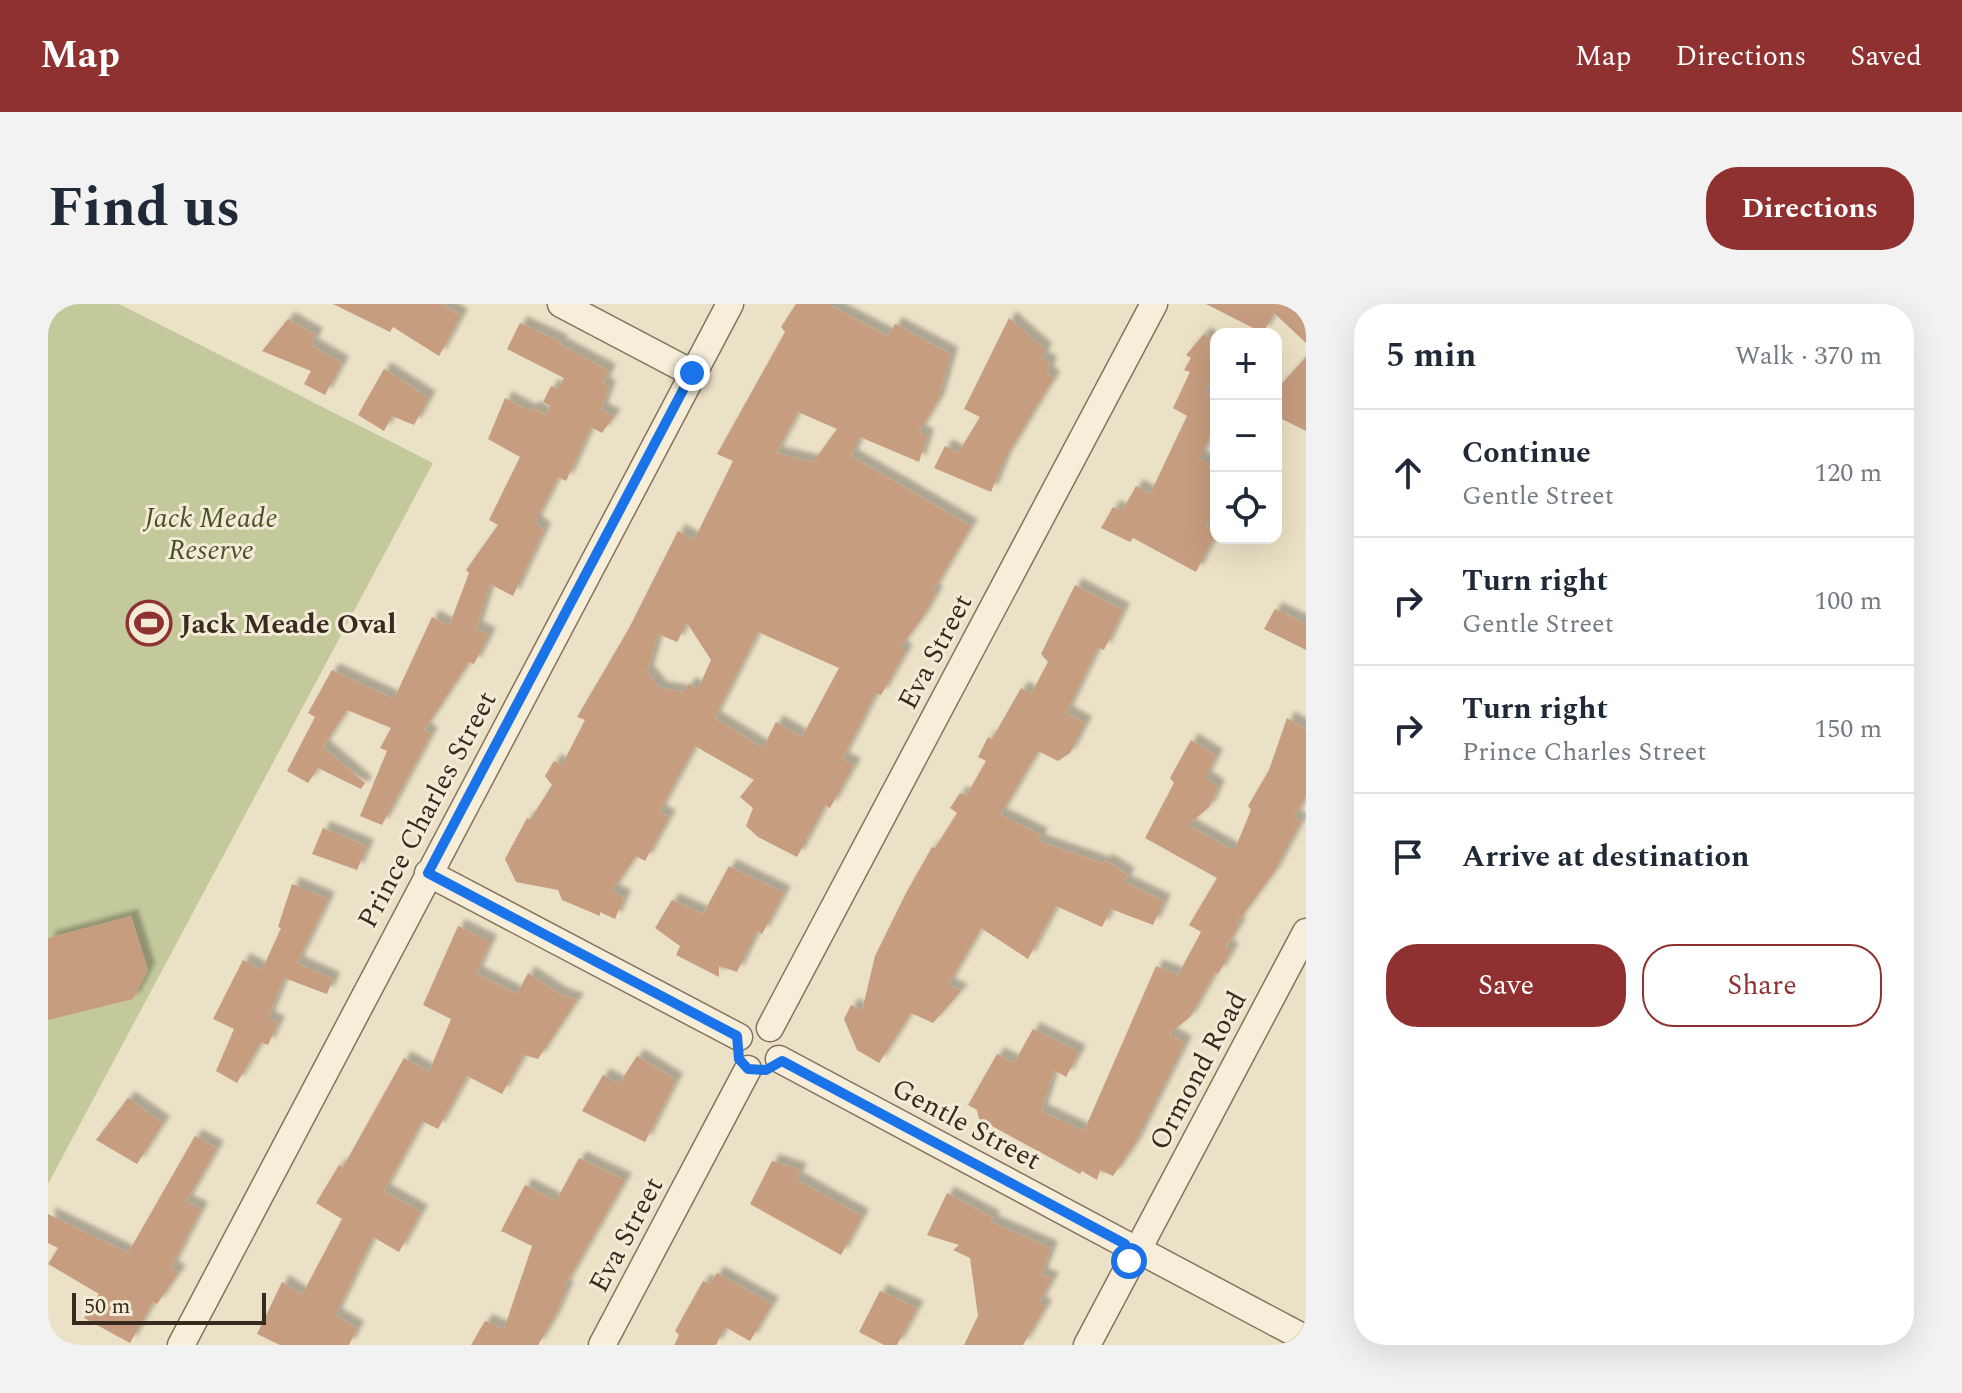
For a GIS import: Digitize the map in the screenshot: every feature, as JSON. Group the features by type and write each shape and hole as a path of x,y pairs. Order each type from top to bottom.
{"street":[{"path":"561,304 692,373"},
{"name":"Prince Charles Street","path":"181,1345 730,304"},
{"name":"Eva Street","path":"770,1028 1154,304"},
{"path":"428,873 739,1037"},
{"name":"Ormond Road","path":"1087,1345 1306,932"},
{"path":"753,1026 770,1028 782,1046 779,1059 766,1070 748,1069 739,1059 739,1037 753,1026"},
{"name":"Gentle Street","path":"779,1059 1306,1339"},
{"name":"Eva Street","path":"602,1345 748,1069"}],"green space":[{"name":"Jack Meade Reserve","path":"48,304 119,304 433,463 48,1184"}],"building":[{"path":"333,304 442,304 461,316 439,356 393,327 390,332"},
{"path":"796,304 827,304 888,336 895,324 951,354 938,400 919,432 927,436 919,462 860,437 851,456 971,526 933,591 936,593 922,618 900,648 906,651 881,695 876,693 842,759 854,765 830,808 825,805 797,857 758,837 746,826 753,808 740,797 754,780 695,746 659,812 669,817 645,861 636,856 612,891 624,897 615,919 600,912 600,916 562,900 558,890 516,882 505,859 527,818 530,820 552,785 545,776 554,761 562,765 585,720 577,717 628,630 678,531 694,540 733,461 717,454 785,332 781,327","holes":["798,412 837,429 813,462 776,453","687,623 711,660 698,689 689,684 683,692 660,688 647,672 658,634 677,642","758,632 839,668 802,737 776,722 763,748 714,718"]},
{"path":"1206,304 1306,304 1306,343 1274,313 1266,328 1253,328"},
{"path":"1009,318 1045,350 1041,358 1050,363 1047,372 1053,379 1004,460 991,492 934,468 945,446 958,453 980,417 964,409"},
{"path":"288,319 316,335 311,345 342,363 325,395 304,384 311,371 262,351"},
{"path":"520,323 561,342 559,344 609,371 603,384 609,387 601,410 614,416 602,433 591,427 566,481 558,477 535,522 544,530 513,596 490,584 476,628 489,635 474,664 469,662 424,730 431,734 382,825 360,816 387,751 380,748 391,728 347,710 323,747 365,783 361,789 318,768 308,783 287,771 315,717 308,713 332,670 394,699 432,617 449,626 469,573 466,570 498,525 489,520 520,457 488,439 505,398 529,411 533,408 546,415 550,406 543,402 551,386 558,389 564,378 507,349"},
{"path":"1204,334 1210,338 1210,383 1205,392 1210,395 1210,437 1199,458 1210,464 1210,518 1206,527 1210,529 1210,544 1196,572 1133,538 1130,542 1101,528 1113,507 1122,511 1136,486 1150,494 1187,416 1173,408 1190,372 1184,370 1191,358 1186,355"},
{"path":"1306,357 1306,431 1282,419 1282,383"},
{"path":"384,369 429,398 414,425 392,416 384,431 358,415"},
{"path":"1075,585 1123,610 1104,650 1098,647 1066,713 1085,723 1070,753 1058,761 1038,751 1000,815 1041,835 1038,841 1104,864 1105,860 1128,875 1124,882 1164,901 1153,925 1111,909 1102,927 1056,906 1028,959 981,928 948,985 961,991 933,1023 911,1013 879,1063 857,1050 844,1019 851,1005 862,1011 875,956 932,847 935,848 957,813 950,808 960,793 966,796 986,761 978,757 988,737 992,739 1021,688 1031,694 1048,662 1041,654"},
{"path":"1275,609 1306,624 1306,650 1264,629"},
{"path":"1287,718 1306,729 1306,796 1294,817 1301,821 1274,872 1236,924 1239,925 1226,947 1232,950 1218,974 1215,972 1190,1017 1169,1034 1185,1043 1134,1145 1113,1176 1100,1170 1097,1180 1082,1171 1080,1174 979,1119 977,1110 968,1105 997,1054 1014,1063 1033,1029 1079,1052 1066,1077 1054,1070 1041,1111 1084,1131 1156,966 1178,975 1201,932 1189,925 1217,878 1145,838 1174,783 1170,778 1191,740 1216,756 1205,778 1218,787 1209,807 1188,825 1234,851 1251,810 1248,806 1269,770"},
{"path":"323,828 367,846 357,870 312,854"},
{"path":"729,866 784,893 762,934 757,931 737,972 719,966 719,977 676,955 680,946 655,928 672,900 703,914"},
{"path":"292,884 328,899 297,963 333,979 327,994 284,978 268,1018 278,1023 268,1045 261,1042 237,1083 216,1071 234,1029 213,1019 243,960 262,970 281,928 278,927"},
{"path":"131,916 148,970 133,999 48,1020 48,938"},
{"path":"458,926 490,942 476,973 517,994 528,973 561,995 577,1000 538,1059 524,1055 502,1094 467,1076 438,1129 422,1121 384,1191 421,1212 399,1252 373,1237 335,1315 357,1328 349,1345 280,1345 257,1334 282,1282 302,1295 342,1219 316,1203 339,1165 343,1167 404,1058 429,1072 451,1019 423,1005"},
{"path":"637,1056 676,1080 645,1142 582,1111 603,1075 619,1084"},
{"path":"128,1098 163,1123 137,1164 96,1140"},
{"path":"195,1136 217,1148 186,1202 201,1209 171,1268 179,1272 157,1304 153,1302 130,1343 84,1318 99,1294 48,1264 58,1248 48,1243 48,1214 128,1253"},
{"path":"579,1158 625,1180 564,1287 567,1288 538,1345 471,1345 485,1321 504,1329 532,1246 501,1231 525,1185 556,1201"},
{"path":"772,1161 800,1170 796,1179 862,1216 841,1255 750,1204"},
{"path":"947,1193 993,1218 991,1222 1051,1248 1041,1275 1052,1279 1039,1303 1045,1307 1023,1345 964,1345 978,1316 970,1258 953,1250 959,1245 927,1235"},
{"path":"717,1273 772,1304 750,1341 725,1327 716,1345 674,1345 679,1335 675,1331 703,1281 710,1284"},
{"path":"880,1291 917,1308 897,1345 884,1345 859,1332"}],"place":[{"name":"Jack Meade Oval","path":"149,623"}],"route":[{"path":"692,373 428,873 739,1037 737,1052 742,1065 748,1069 766,1070 779,1059 1125,1244 1123,1249 1129,1261"}]}
